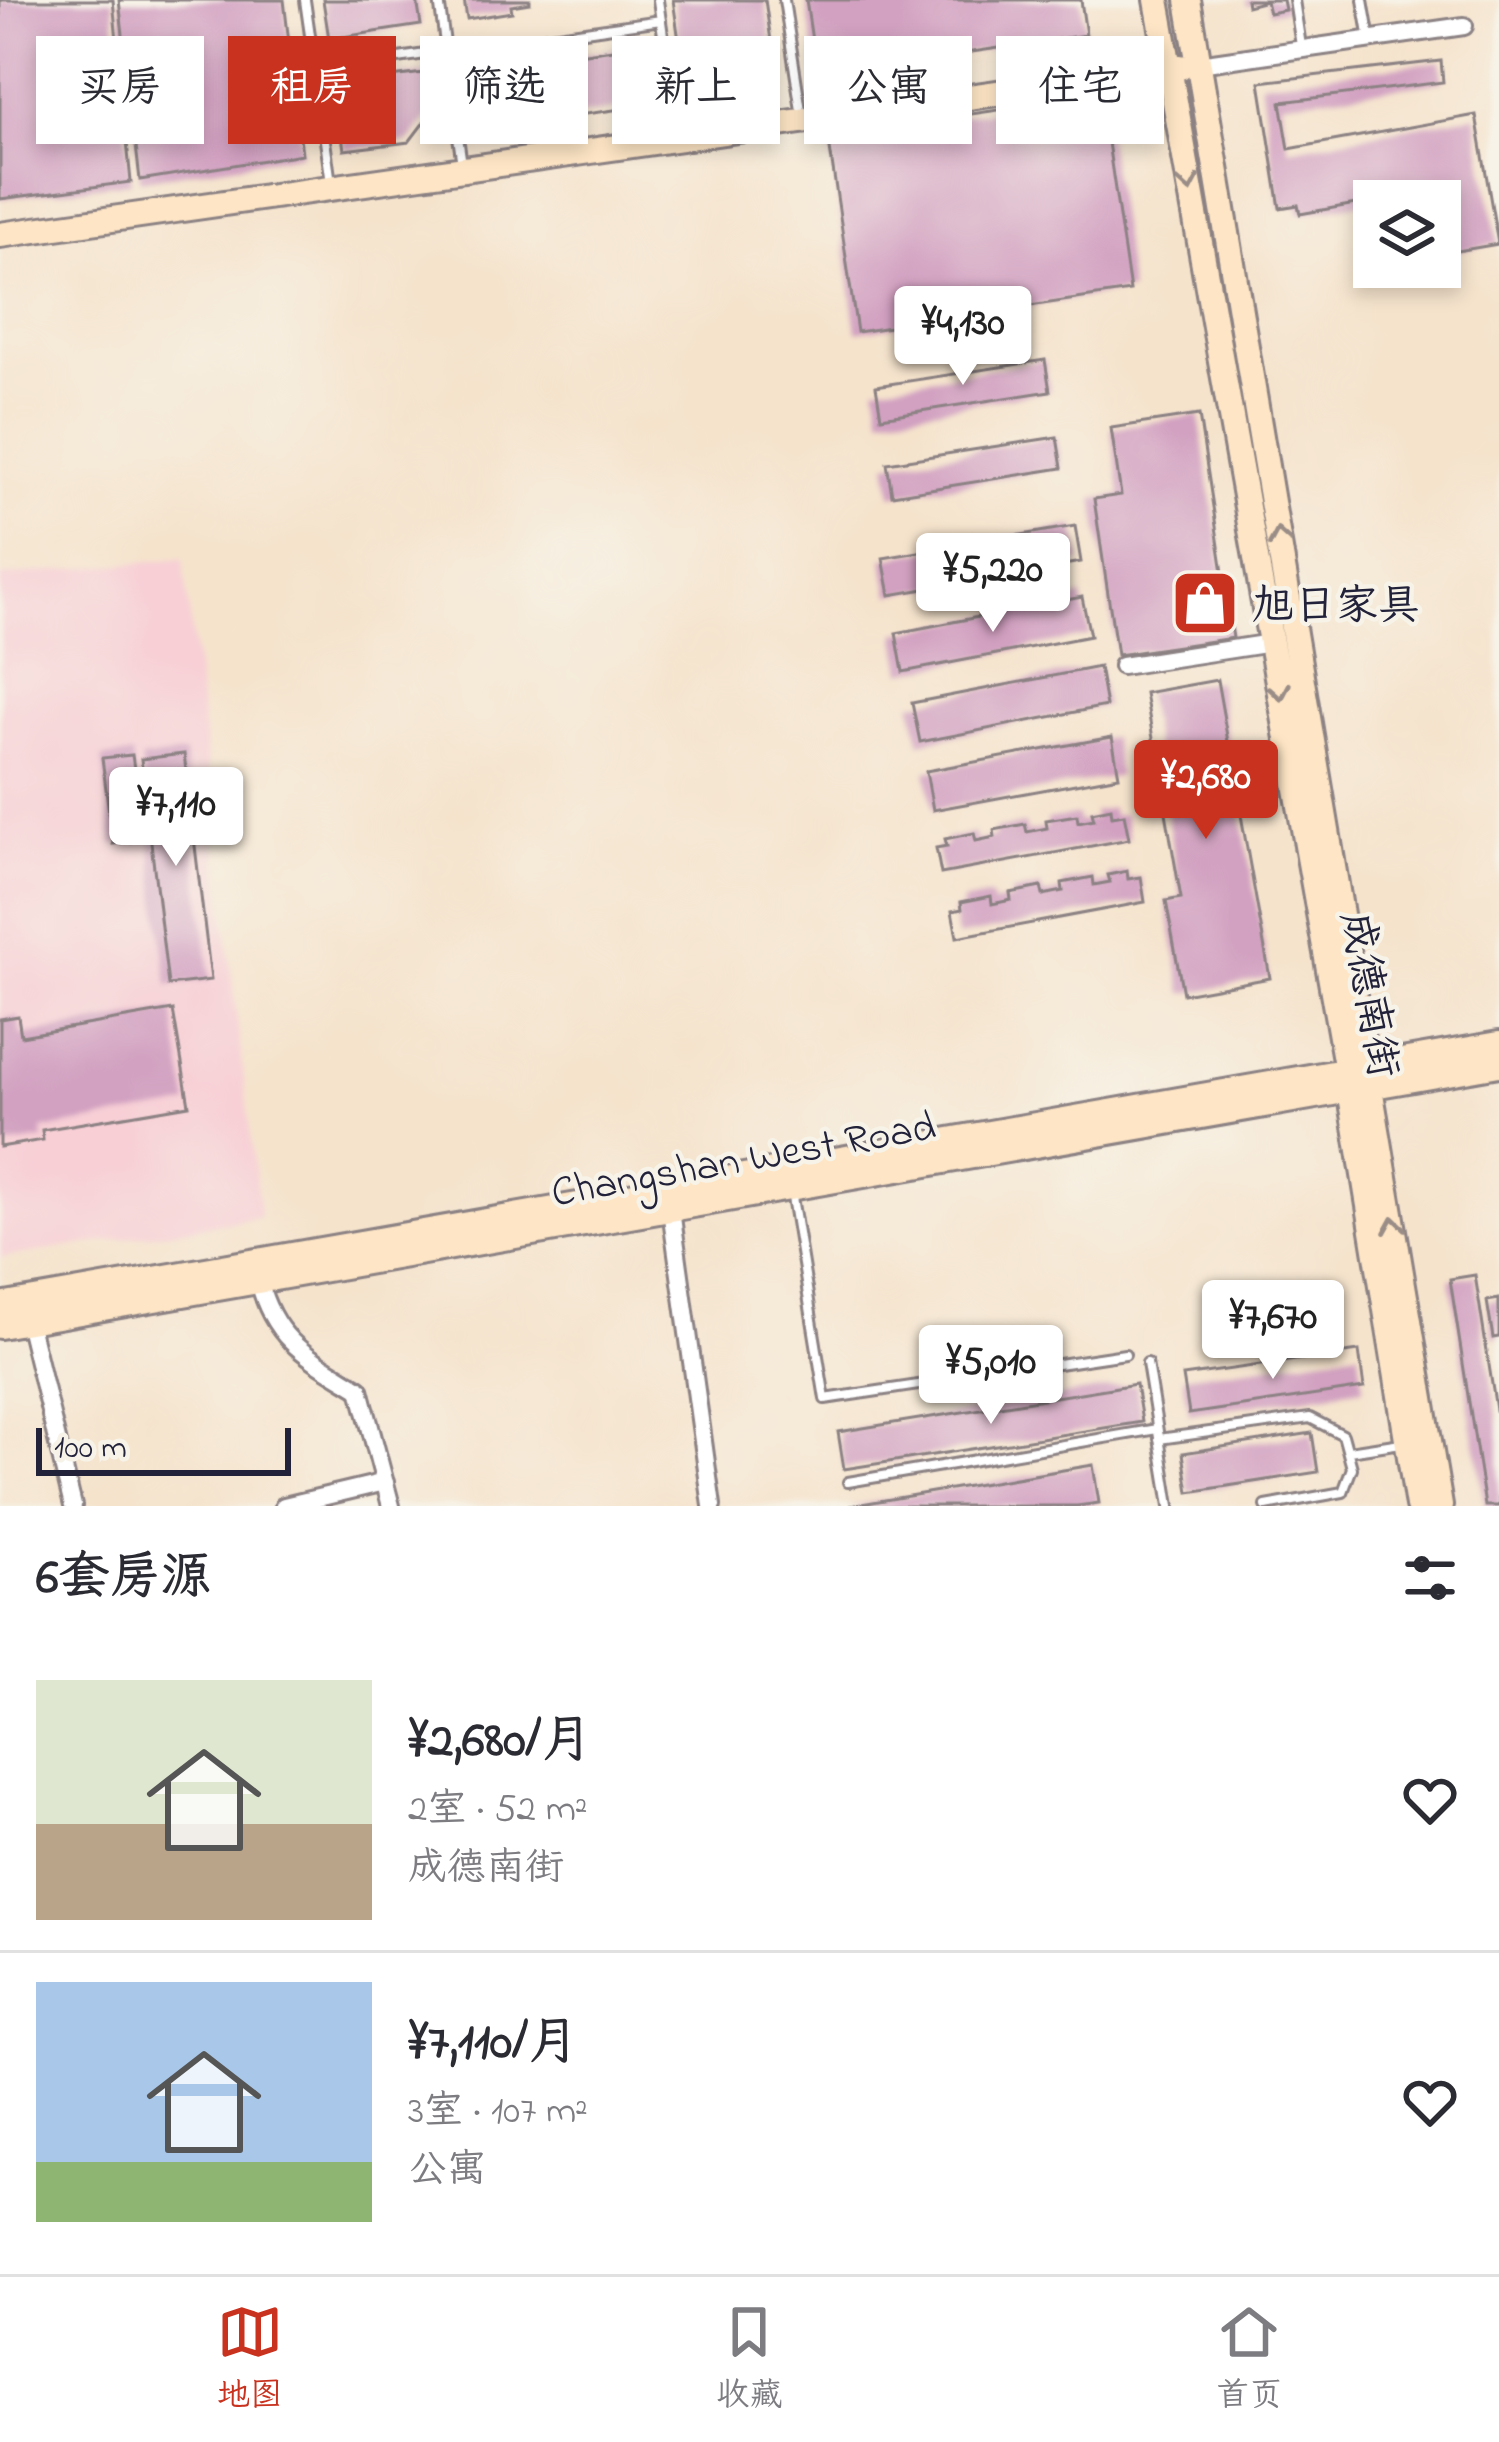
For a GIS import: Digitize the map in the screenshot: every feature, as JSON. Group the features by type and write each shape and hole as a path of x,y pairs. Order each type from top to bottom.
{"main road":[{"name":"成德南街","path":"1157,0 1271,643 1440,1506"},
{"name":"成德南街","path":"1188,0 1359,1079 1418,1506"},
{"path":"780,124 1199,64"},
{"path":"0,236 642,144"},
{"name":"Changshan West Road","path":"0,1325 791,1189 1359,1079 1499,1044"},
{"name":"Changshan West Road","path":"0,1306 1359,1079 1499,1064"}],"street":[{"path":"1199,64 1464,26"},
{"path":"1122,666 1271,643"},
{"path":"671,1210 712,1506"},
{"path":"259,1281 266,1311 283,1335 360,1390 391,1506"},
{"path":"28,1321 73,1506"},
{"path":"284,1506 385,1482"}],"lane":[{"path":"305,0 310,36"},
{"path":"439,0 444,36"},
{"path":"658,0 663,36"},
{"path":"784,0 802,121"},
{"path":"1294,0 1302,50"},
{"path":"1363,0 1370,40"},
{"path":"550,36 661,20"},
{"path":"326,144 332,188"},
{"path":"459,144 463,170"},
{"path":"791,1189 826,1399 1125,1354"},
{"path":"1147,1363 1170,1506"},
{"path":"848,1482 1158,1434 1310,1418 1343,1435 1352,1468 1343,1492 1266,1506"},
{"path":"1349,1451 1408,1442"}],"shaded area":[{"path":"183,558 260,1217 0,1258 0,577"}],"building":[{"path":"0,0 113,0 117,36 36,36 36,144 127,144 131,182 0,199"},
{"path":"119,0 284,0 288,36 228,36 228,144 301,144 302,154 140,180 136,144 204,144 204,36 123,36"},
{"path":"323,0 417,0 421,25 329,36"},
{"path":"464,0 530,3 511,6 512,12 467,19"},
{"path":"673,0 765,0 770,36 678,36"},
{"path":"806,0 1081,0 1086,35 996,36 996,48 972,52 972,36 811,36"},
{"path":"1246,0 1283,0 1285,10 1269,13 1266,1 1247,6"},
{"path":"612,49 612,110 588,114 588,53"},
{"path":"1441,61 1443,82 1281,102 1289,149 1476,115 1498,244 1461,250 1461,180 1353,180 1353,204 1300,214 1298,205 1280,208 1260,82"},
{"path":"420,73 420,128 409,142 396,144 396,76"},
{"path":"996,110 996,144 1108,144 1130,291 857,332 829,144 972,144 972,114"},
{"path":"343,144 393,144 344,150"},
{"path":"1045,360 1050,391 881,417 876,386"},
{"path":"1199,415 1233,638 1117,655 1094,499 1121,495 1111,428"},
{"path":"1057,437 1062,468 892,495 887,463"},
{"path":"1075,526 1081,562 890,595 883,558"},
{"path":"1082,597 1090,636 903,672 896,633"},
{"path":"1099,667 1106,706 920,742 912,703"},
{"path":"1217,680 1270,978 1183,994 1166,901 1181,898 1145,693"},
{"path":"1112,737 1119,776 933,810 926,771"},
{"path":"184,754 211,980 168,985 141,759"},
{"path":"132,755 144,840 113,844 102,758"},
{"path":"1111,808 1112,816 1124,814 1129,839 941,874 936,848 947,846 945,839 974,833 976,841 995,837 994,830 1025,824 1027,832 1047,828 1046,820 1077,815 1078,822 1094,819 1092,812"},
{"path":"1127,871 1128,879 1141,877 1145,902 957,937 952,911 962,909 961,902 991,896 992,904 1011,900 1010,893 1041,887 1043,895 1063,891 1062,883 1093,877 1094,885 1110,882 1108,875"},
{"path":"173,1010 189,1105 42,1130 43,1140 0,1147 0,1019 18,1016 21,1036"},
{"path":"1475,1275 1499,1429 1499,1506 1485,1506 1450,1279"},
{"path":"1499,1299 1499,1337 1493,1338 1487,1301"},
{"path":"1359,1351 1364,1388 1189,1414 1183,1376"},
{"path":"1136,1384 1142,1422 844,1469 838,1432"},
{"path":"1312,1433 1318,1472 1189,1492 1183,1453"},
{"path":"1093,1465 1099,1503 849,1506"}],"place":[{"name":"旭日家具","path":"1205,603"}]}
